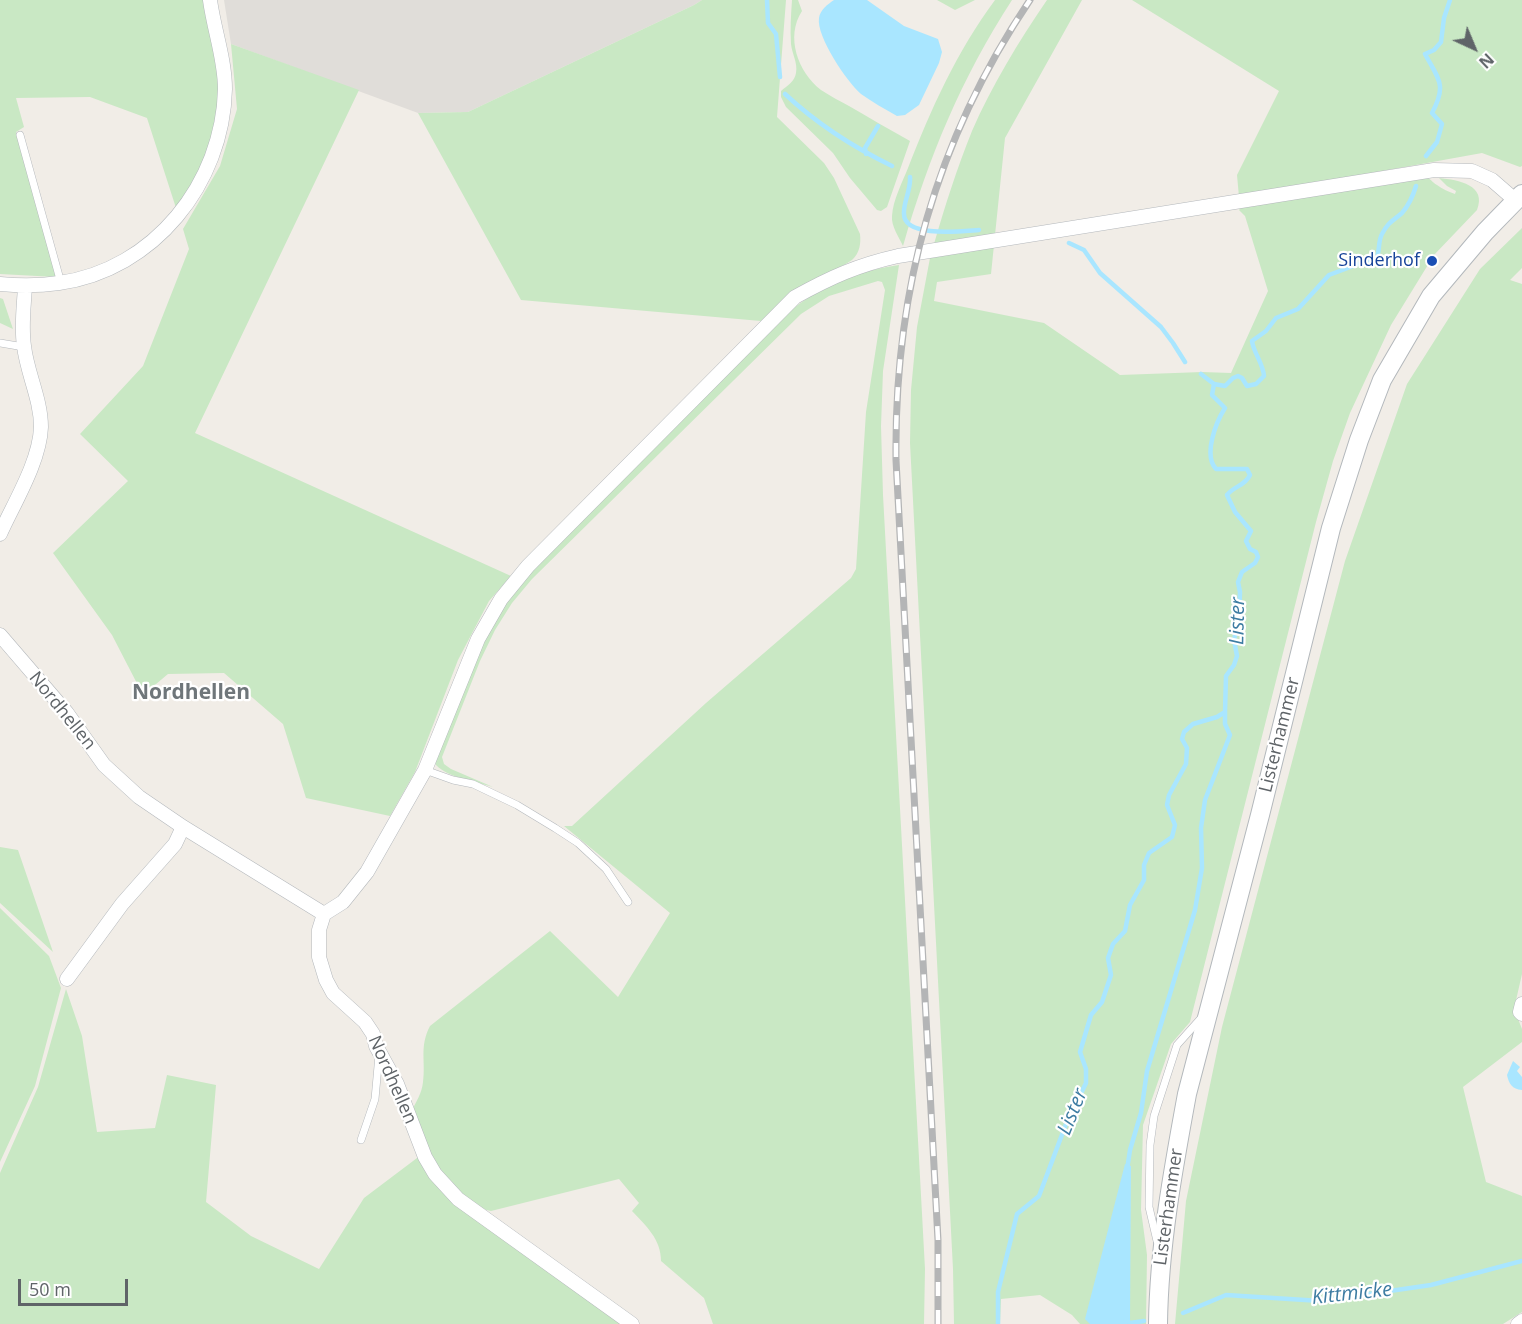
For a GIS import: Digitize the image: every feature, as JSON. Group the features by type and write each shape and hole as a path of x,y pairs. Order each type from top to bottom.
{"main road":[{"name":"Listerhammer","path":"1158,1324 1170,1185 1187,1094 1260,815 1331,528 1359,440 1382,380 1431,296 1467,252 1519,197"}],"street":[{"path":"0,284 25,286 61,283 89,276 120,264 163,232 196,192 209,168 219,133 225,89 224,64 210,0"},
{"path":"324,914 343,902 367,872 424,770 478,639 501,599 528,566 795,297 836,274 868,262 898,255 1434,170 1472,171 1492,180 1519,197"},
{"path":"0,534 31,466 41,427 38,404 24,347 25,286"},
{"name":"Nordhellen","path":"0,635 67,713 104,765 139,797 183,827 324,914 319,930 319,957 326,980 333,993 365,1022 373,1034 380,1053 397,1084 425,1157 435,1174 458,1199 632,1324"},
{"path":"67,979 122,903 175,844 183,827"},
{"path":"1522,1004 1520,1012 1522,1014"},
{"path":"1518,1324 1522,1321"}],"lane":[{"path":"20,135 61,283"},
{"path":"0,343 24,347"},
{"path":"424,770 473,784 517,805 555,828 578,843 606,868 628,902"},
{"path":"1162,1259 1149,1207 1150,1145 1154,1116 1177,1045 1207,1011"},
{"path":"361,1140 375,1099 377,1059 380,1053"}],"shaded area":[{"path":"224,0 702,0 468,112 418,113 231,44"}],"green space":[{"path":"0,0 204,0 219,73 219,108 210,144 195,179 176,208 147,118 90,97 16,98 24,127 16,132 56,277 0,274"},
{"path":"702,0 786,0 777,117 824,163 834,178 860,234 857,254 848,263 803,288 761,321 521,300 418,113 468,112"},
{"path":"792,0 798,0 802,11 795,32 796,54 813,83 821,90 910,141 887,207 881,211 877,210 850,178 833,153 786,107 781,97 781,91 792,81 796,73 791,44"},
{"path":"937,0 975,0 955,10"},
{"path":"995,0 1012,0 977,59 948,119 935,149 903,246 892,220 898,192 946,81 981,19"},
{"path":"1047,0 1082,0 1005,138 995,235 934,244 972,131 1006,64"},
{"path":"1132,0 1522,0 1522,166 1482,153 1239,197 1237,175 1279,91"},
{"path":"231,44 359,90 195,433 511,576 489,601 458,660 415,772 390,816 306,798 283,724 224,673 168,674 143,695 112,635 53,553 128,481 80,434 143,366 189,249 183,229 220,166 237,109"},
{"path":"1425,176 1441,188 1455,194 1456,191 1439,178 1469,185 1475,189 1479,202 1477,210 1434,255 1391,325 1350,413 1333,461 1190,1022 1171,1044 1143,1125 1141,1210 1147,1255 1146,1324 1080,1324 1072,1315 1040,1295 1001,1299 1000,1324 954,1324 910,443 911,390 917,327 930,258 994,245 991,274 937,282 934,301 1044,323 1120,375 1231,373 1268,291 1245,216 1239,210 1244,204"},
{"path":"1522,228 1522,268 1510,280 1522,284 1522,974 1514,1009 1522,1029 1522,1042 1463,1087 1486,1182 1522,1196 1522,1312 1503,1324 1175,1324 1186,1201 1222,1027 1345,561 1407,384 1480,269"},
{"path":"899,265 883,371 881,426 925,1269 924,1324 713,1324 704,1298 661,1261 656,1239 632,1211 639,1203 619,1179 491,1211 461,1197 450,1185 440,1172 411,1112 422,1086 424,1047 430,1026 550,931 618,997 670,913 564,826 572,826 706,703 851,578 856,569 866,412 885,290 882,282 878,281 829,296 801,314 532,579 512,603 495,630 480,661 442,757 444,764 451,769 493,787 450,774 436,765 433,759 486,635 505,604 529,575 779,320 806,299 834,283 865,272"},
{"path":"0,298 3,299 13,329 0,323"},
{"path":"0,847 18,850 53,952 0,903"},
{"path":"0,908 49,956 61,988 35,1086 0,1162"},
{"path":"66,989 82,1036 97,1132 155,1128 167,1075 216,1085 206,1202 251,1236 319,1269 364,1198 421,1155 437,1182 625,1324 0,1324 0,1173 38,1087"}],"water":[{"path":"834,0 867,0 904,26 938,39 942,52 939,63 919,105 905,115 897,116 861,94 848,80 827,47 819,26 819,18 827,5"},
{"path":"1513,1061 1520,1067 1517,1071 1522,1077 1522,1090 1513,1087 1507,1075"},
{"path":"1125,1164 1131,1166 1130,1324 1090,1324 1085,1319"}],"waterway":[{"path":"767,0 768,23 776,34 780,77"},
{"name":"Lister","path":"1426,156 1437,142 1442,124 1432,113 1440,89 1437,77 1425,54 1434,50 1441,42 1444,18 1450,0"},
{"path":"785,94 836,134 892,166"},
{"path":"866,154 865,148 878,126"},
{"path":"910,177 904,214 907,222 913,227 948,232 979,230"},
{"name":"Lister","path":"998,1324 998,1292 1017,1214 1039,1196 1066,1124 1086,1083 1086,1069 1080,1052 1091,1015 1102,1002 1111,975 1108,958 1113,944 1125,931 1130,905 1144,880 1144,865 1149,853 1172,837 1175,825 1167,805 1169,795 1186,764 1187,748 1182,739 1184,732 1193,724 1217,717 1225,712 1226,676 1237,656 1234,640 1239,619 1238,582 1242,572 1255,563 1258,557 1246,541 1251,531 1235,512 1227,495 1245,482 1250,475 1247,469 1216,469 1212,463 1212,439 1225,408 1212,395 1214,384 1225,386 1238,376 1247,386 1256,384 1264,376 1252,341 1266,331 1276,318 1298,309 1329,275 1377,257 1382,234 1407,207 1416,186"},
{"path":"1069,243 1084,250 1100,273 1161,327 1185,362"},
{"path":"1201,374 1214,384"},
{"path":"1127,1170 1130,1150 1141,1113 1147,1071 1195,910 1202,868 1201,828 1205,800 1230,735 1225,724 1225,712"},
{"name":"Kittmicke","path":"1183,1313 1226,1295 1321,1301 1431,1285 1522,1261"},
{"name":"Kittmicke","path":"1126,1320 1130,1323 1144,1321"}],"railway":[{"path":"938,1324 938,1240 896,460 897,397 912,277 945,163 969,107 997,53 1030,0"}],"place":[{"name":"Sinderhof","path":"1432,261"}],"district":[{"name":"Nordhellen","path":"191,693"}]}
